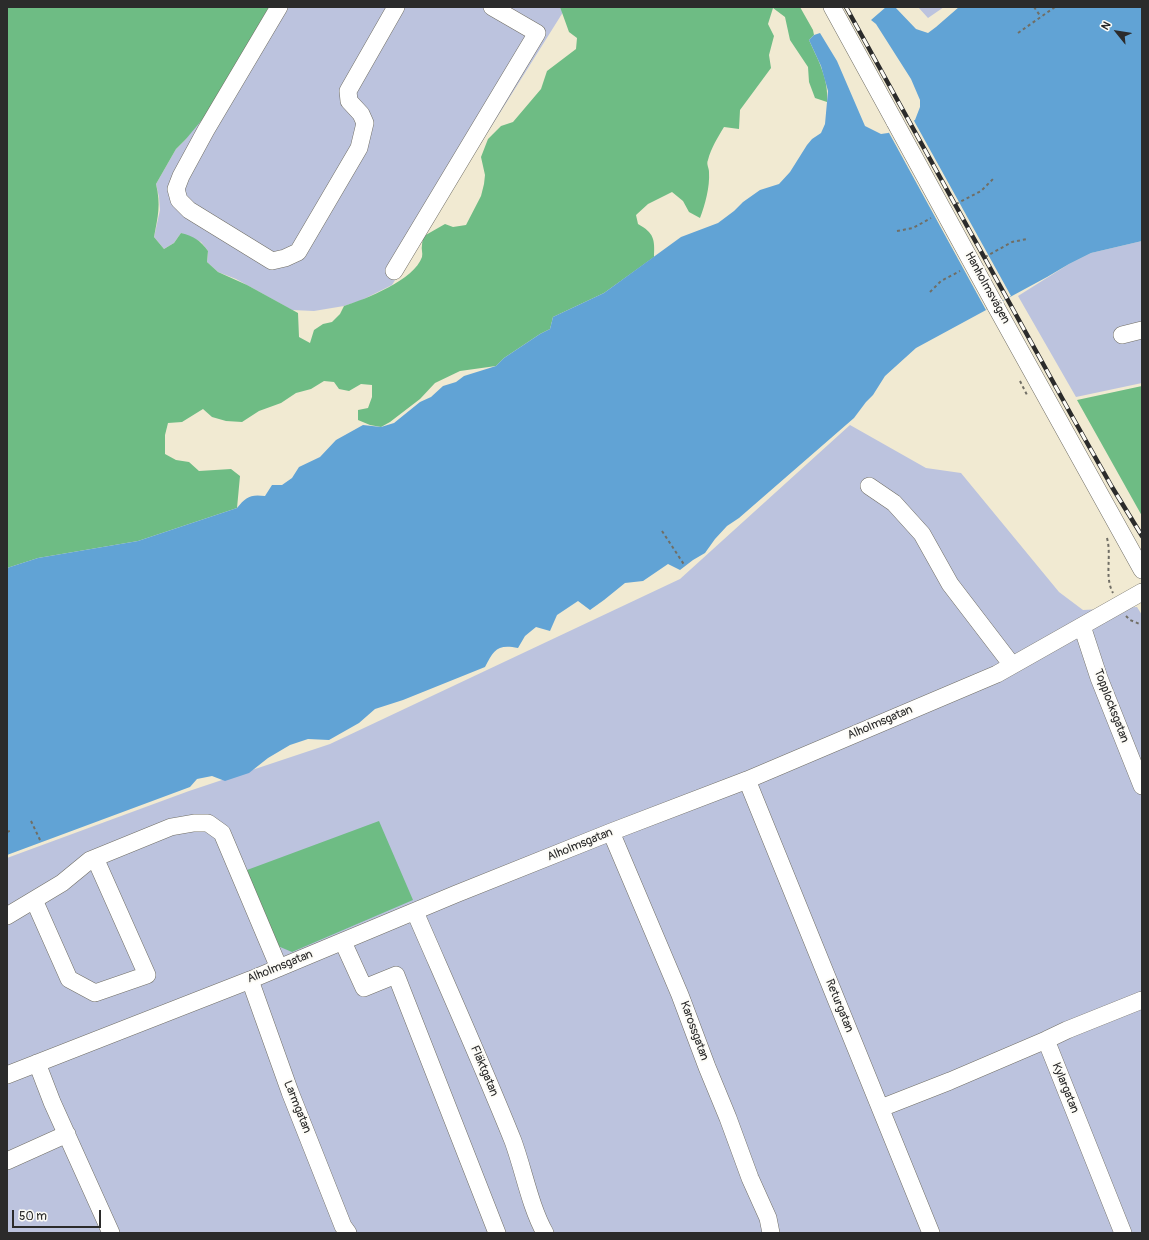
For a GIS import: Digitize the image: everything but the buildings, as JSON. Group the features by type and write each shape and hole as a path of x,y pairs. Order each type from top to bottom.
{"street":[{"path":"279,7 206,130 181,176 176,189 179,200 189,210 272,261 285,258 298,252 359,148 365,123 361,114 349,101 348,91 396,7"},
{"path":"394,271 537,33 492,7"},
{"name":"Hanholmsvägen","path":"832,7 1142,570"},
{"path":"1122,335 1142,330"},
{"path":"869,486 894,503 922,534 950,584 1012,665"},
{"name":"Alholmsgatan","path":"7,1075 250,980 456,894 611,832 747,780 997,674 1142,592"},
{"name":"Topplocksgatan","path":"1082,626 1099,678 1142,786"},
{"name":"Returgatan","path":"747,780 931,1233"},
{"path":"7,916 62,884 90,860 171,827 194,823 208,823 222,833 279,968"},
{"name":"Karossgatan","path":"611,832 680,995 750,1178 768,1218 771,1233"},
{"path":"34,900 69,979 95,993 147,975 95,858"},
{"name":"Fläktgatan","path":"415,912 484,1072 518,1156 534,1208 545,1233"},
{"path":"343,942 364,988 396,976 497,1233"},
{"name":"Larmgatan","path":"250,980 290,1092 343,1226 348,1233"},
{"path":"880,1108 950,1081 1142,1000"},
{"name":"Kylargatan","path":"1046,1040 1123,1233"},
{"path":"37,1063 52,1102 111,1233"},
{"path":"7,1160 67,1134"}],"path":[{"path":"1034,7 1041,17"},
{"path":"1018,33 1055,7"},
{"path":"1020,379 1020,383 1028,397"},
{"path":"662,531 685,566"},
{"path":"1105,533 1108,540 1108,576 1110,586 1119,605 1130,620 1142,625"},
{"path":"31,821 41,842"},
{"path":"7,832 12,830"}],"shaded area":[{"path":"269,7 562,7 565,9 392,285 360,301 344,306 314,311 292,310 236,279 218,272 207,262 208,251 201,242 181,233 174,243 164,249 154,237 160,210 156,184 176,149 186,139"},
{"path":"918,7 944,7 928,18"},
{"path":"1142,241 1142,383 1076,397 1018,296 1069,264 1091,253"},
{"path":"850,425 926,468 961,473 1059,592 1083,610 1137,607 1142,615 1142,1233 7,1233 7,858 189,791 330,744 680,579"}],"green space":[{"path":"7,7 269,7 206,115 176,149 156,184 159,204 154,237 164,249 174,243 181,233 197,239 208,251 207,262 218,272 247,285 298,313 299,337 310,343 314,330 323,324 332,322 340,314 344,306 388,288 410,273 422,257 422,242 424,236 445,224 453,227 466,225 481,196 485,175 481,157 488,139 501,126 513,122 541,89 547,71 576,49 577,38 569,32 560,7 800,7 813,30 814,35 809,40 825,78 827,102 815,98 809,82 808,67 790,40 785,17 773,8 768,24 774,36 769,55 771,68 740,110 739,129 724,127 713,147 707,162 709,170 708,190 700,218 689,212 683,201 672,192 648,204 636,215 638,224 647,230 654,241 654,257 604,293 553,317 550,329 504,358 496,366 460,371 435,383 420,399 381,427 370,425 358,420 358,410 368,408 372,397 372,385 361,384 349,391 339,389 334,382 324,381 311,389 296,393 281,403 259,411 242,422 226,421 212,417 203,409 182,422 168,423 165,435 165,454 176,460 189,462 199,471 231,469 240,476 237,508 138,541 38,558 7,568"},
{"path":"1142,386 1142,516 1077,400"},
{"path":"379,821 413,900 292,952 273,944 247,870"}],"water":[{"path":"886,7 895,7 916,29 928,33 959,7 1142,7 1142,241 1091,253 916,348 885,376 873,395 854,418 739,518 727,526 705,553 680,570 668,564 643,581 625,583 590,610 578,601 557,615 550,631 536,627 525,636 518,648 505,647 494,652 485,667 403,700 375,709 359,723 329,740 308,739 290,745 268,758 249,773 225,781 212,776 197,779 190,787 7,855 7,568 38,558 138,541 237,508 249,497 256,495 265,496 272,485 282,485 292,478 299,467 320,457 336,440 363,425 381,427 394,423 420,402 431,397 443,386 456,382 464,376 496,366 504,358 550,329 553,317 604,293 681,237 718,223 760,190 779,184 790,172 807,145 812,139 821,133 825,124 828,91 821,66 809,40 814,35 820,33 837,61 865,126 881,134 888,133 915,120 920,107 920,100 911,79 876,24 871,20"}],"pier":[{"path":"913,119 1011,296 986,310 888,131"}],"railway":[{"path":"846,7 1073,418 1142,536"}]}
